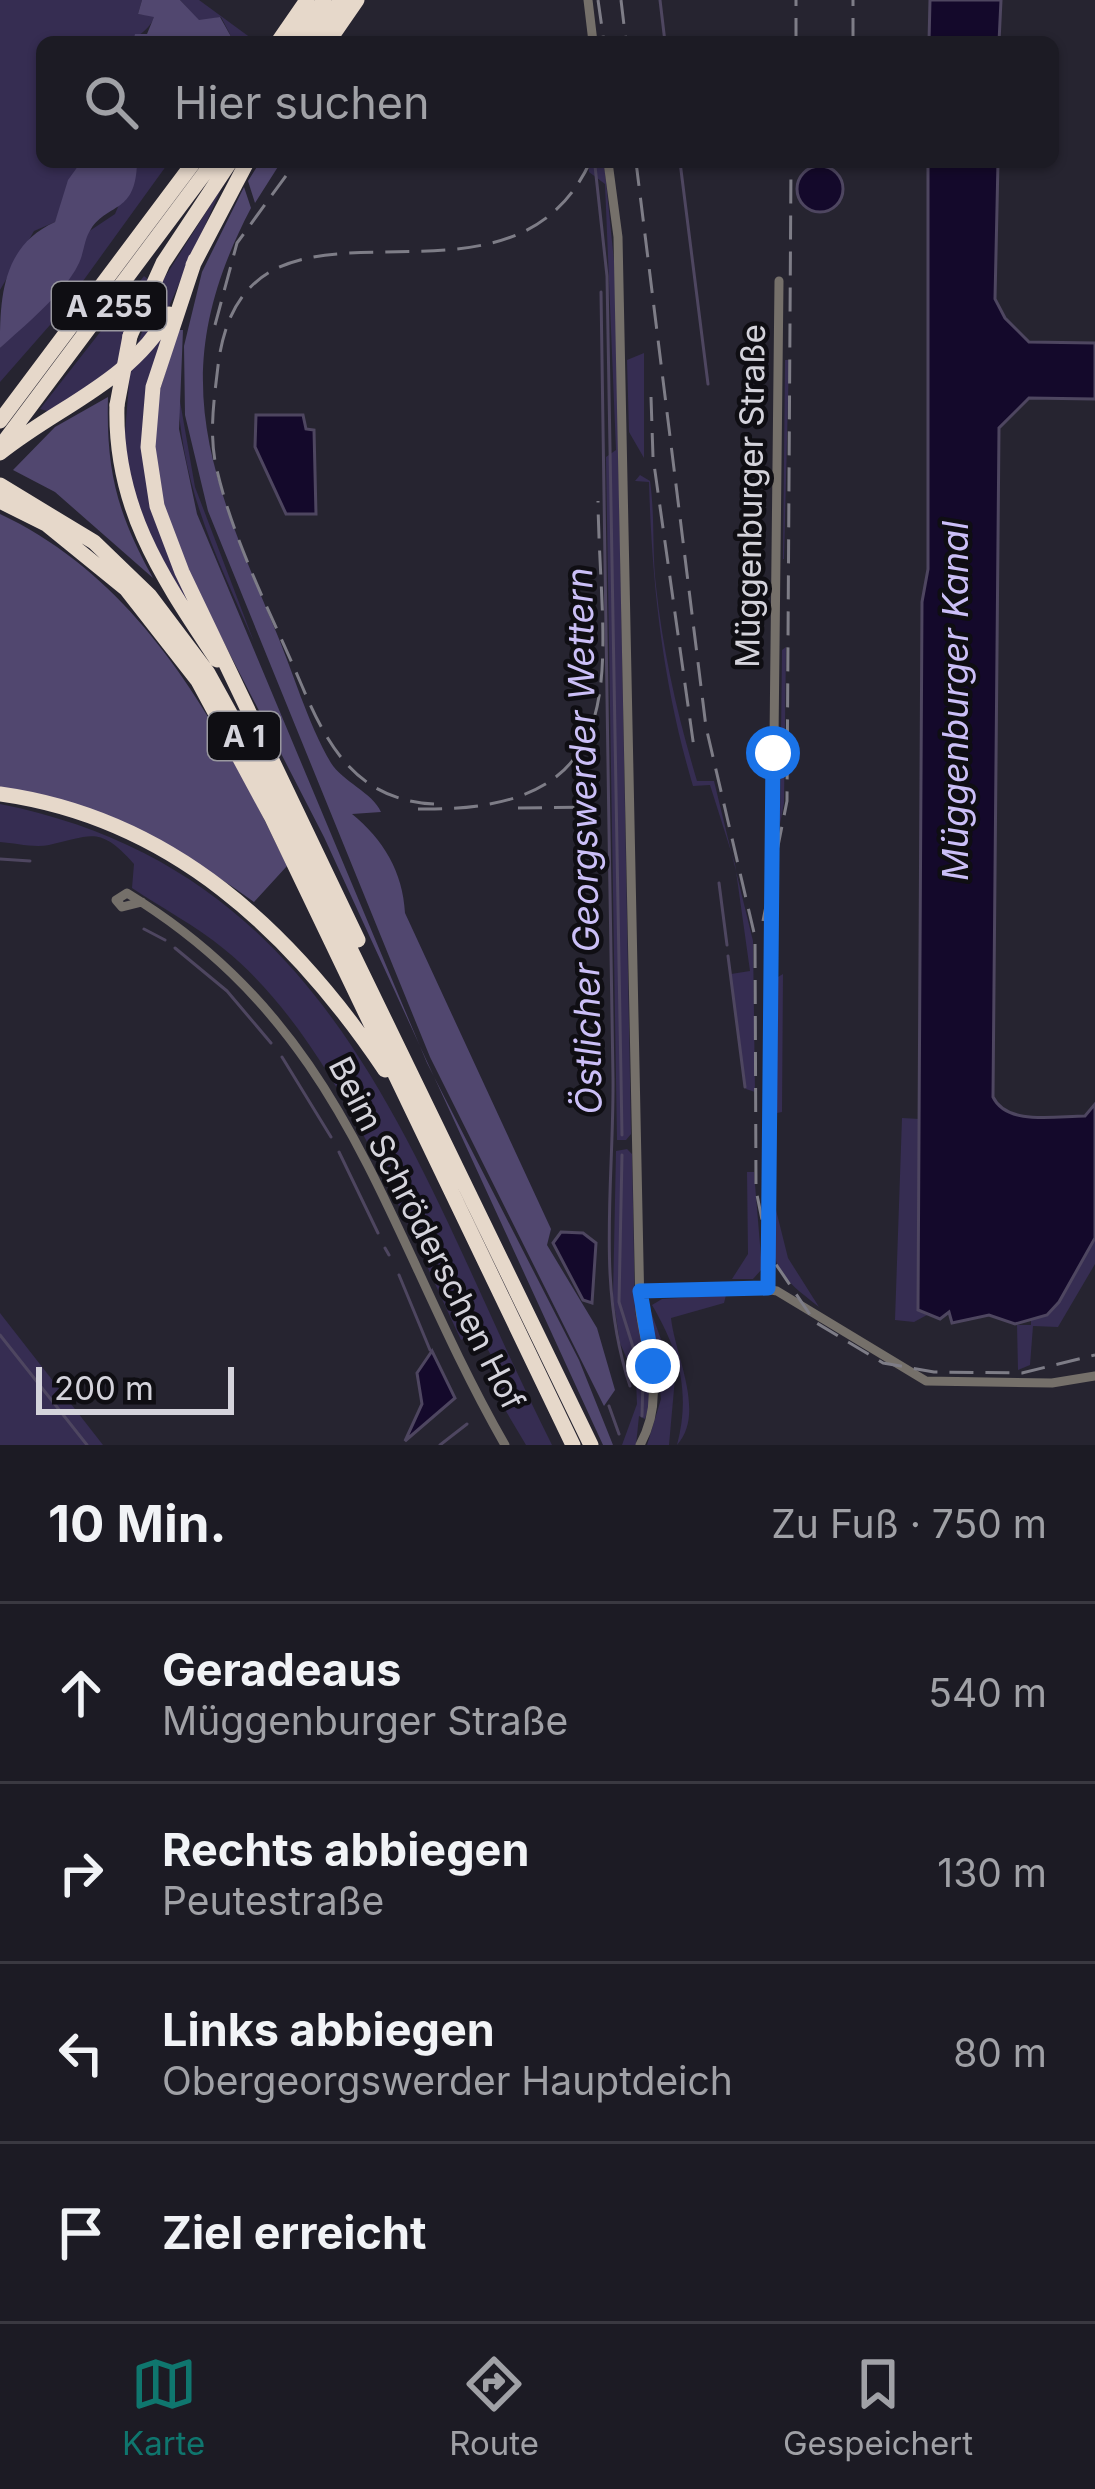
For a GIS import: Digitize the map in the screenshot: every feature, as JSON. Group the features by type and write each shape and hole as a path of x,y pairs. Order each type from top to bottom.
{"highway":[{"path":"282,36 307,0"},
{"path":"299,36 324,0"},
{"path":"316,36 340,0"},
{"path":"332,36 357,0"},
{"name":"A 255","path":"0,421 190,168"},
{"name":"A 255","path":"0,450 209,168"},
{"path":"226,168 164,263 130,336 117,405 118,460 133,522 154,564 249,707"},
{"path":"0,450 136,360 167,317 244,168"},
{"path":"195,260 153,387 151,475 182,572 328,871 404,1054"},
{"name":"A 1","path":"0,485 94,542 150,596 190,647 269,782 591,1445"},
{"path":"0,501 46,524 126,589 198,681 272,818 573,1445"},
{"path":"0,794 122,828 221,885 306,963 410,1108"}],"street":[{"path":"588,0 592,36"},
{"path":"609,168 618,237 640,1291 656,1387 653,1413 640,1445"},
{"name":"Müggenburger Straße","path":"768,1288 779,281"},
{"name":"Beim Schröderschen Hof","path":"142,902 228,965 312,1064 505,1445"},
{"path":"640,1291 768,1288 804,1303 845,1336 926,1381 1052,1383 1095,1376"}],"shaded area":[{"path":"0,0 142,0 138,14 155,16 137,36 36,36 36,168 78,168 55,222 34,231 0,290"},
{"path":"142,0 180,0 199,20 220,17 231,36 134,36 147,34 154,17 138,14"},
{"path":"180,0 199,0 248,36 231,36 221,17 199,21"},
{"path":"77,168 136,168 132,191 91,229 78,265 64,286 0,348 3,292 14,259 37,232 55,222"},
{"path":"134,168 165,168 57,317 0,382 0,348 72,275 88,232 115,214"},
{"path":"256,168 277,168 255,203 248,181"},
{"path":"589,168 605,168 615,271 631,1134 626,1140 617,1140 606,457 616,450 605,184"},
{"path":"222,187 167,311 132,359 158,288"},
{"path":"244,187 251,208 225,267 209,320 203,371 215,468 230,518 315,731 331,763 381,812 352,814 373,834 396,870 405,913 551,1229 547,1245 597,1328 615,1390 604,1406 430,1057 208,511 185,415 184,346 202,272"},
{"path":"144,276 149,280 115,373 51,412 40,409"},
{"path":"166,326 157,359 215,643 169,576 138,513 124,444 130,372"},
{"path":"178,330 183,330 179,429 197,514 420,1045 324,837 186,569 162,504 153,447 160,390"},
{"path":"644,353 644,458 629,432 627,360"},
{"path":"785,360 789,360 783,559"},
{"path":"177,384 195,487 254,642 213,548 193,487"},
{"path":"108,397 116,491 153,578 55,492 13,470 55,427"},
{"path":"640,475 650,481 659,611 678,709 697,781 714,781 732,853 710,785 693,786 683,748 661,635 653,559 649,482 635,481"},
{"path":"0,514 51,543 97,578 137,619 205,712 287,866 254,902 162,844 0,788"},
{"path":"786,647 784,803 780,824 782,650"},
{"path":"0,804 116,840 211,895 289,965 353,1048 407,1141 552,1445 526,1445 494,1391 492,1357 478,1332 461,1340 361,1131 298,1030 263,986 224,949 132,888 134,864 112,843 94,836 43,846 0,842"},
{"path":"736,871 753,941 755,1092 746,1089 731,974 750,971"},
{"path":"783,974 782,1112 777,1113 775,1200 778,977"},
{"path":"434,1076 579,1360 613,1445 603,1445"},
{"path":"902,1118 920,1119 918,1310 927,1315 914,1322 895,1320"},
{"path":"627,1149 632,1154 635,1311 652,1396 645,1419 639,1416 636,1445 622,1445 637,1404 636,1380 620,1343 613,1298 616,1151"},
{"path":"747,1172 754,1172 762,1269 753,1279 732,1279 748,1254"},
{"path":"776,1210 788,1258 819,1307 779,1268 773,1245"},
{"path":"1095,1238 1095,1264 1058,1327 1033,1326 1030,1365 1018,1370 1017,1325 1031,1325 1031,1318 1059,1302"},
{"path":"726,1295 724,1303 671,1318 689,1401 685,1432 677,1445 683,1407 680,1372 652,1305 662,1299"},
{"path":"650,1309 675,1378 669,1445 647,1445 661,1399"},
{"path":"0,1313 103,1445 0,1445"}],"water":[{"path":"930,0 1001,0 999,36 929,36"},
{"path":"811,168 829,168 841,180 841,198 829,210 811,210 799,198 799,180"},
{"name":"Müggenburger Kanal","path":"928,168 998,168 995,299 1005,318 1029,342 1095,343 1095,399 1029,398 999,428 993,1097 1009,1112 1033,1117 1085,1116 1095,1104 1095,1238 1047,1315 1015,1324 989,1315 952,1323 949,1312 940,1319 918,1310 922,602 928,569"},
{"path":"256,415 303,415 306,429 314,430 316,514 286,514 255,447"},
{"path":"561,1232 583,1233 596,1243 592,1303 583,1300 553,1243"},
{"path":"432,1351 455,1398 405,1441 422,1404 417,1373"}],"waterway":[{"path":"660,0 664,36"},
{"path":"595,168 607,276 622,1135"},
{"path":"681,168 708,384"},
{"name":"Östlicher Georgswerder Wettern","path":"601,292 613,1078 610,1272 613,1310 630,1386"},
{"path":"0,859 30,861"},
{"path":"719,883 727,945"},
{"path":"144,929 165,940"},
{"path":"175,948 227,991 271,1043"},
{"path":"728,956 745,1087"},
{"path":"282,1057 331,1137"},
{"path":"339,1152 378,1233"},
{"path":"622,1155 619,1302 643,1379 642,1416"},
{"path":"385,1248 389,1255"},
{"path":"399,1275 430,1350"},
{"path":"0,1335 87,1445"},
{"path":"609,1406 619,1434"},
{"path":"440,1445 467,1424"}],"railway":[{"path":"598,0 603,36"},
{"path":"621,0 625,36"},
{"path":"796,0 796,36"},
{"path":"853,0 853,36"},
{"path":"215,325 237,243 292,168"},
{"path":"434,804 386,793 366,782 336,750 312,709 223,494 213,441 218,366 238,303 275,269 325,255 442,250 500,241 551,214 586,168"},
{"path":"637,168 706,727 755,937 756,1190 769,1254 815,1322 883,1363 934,1372 1022,1373 1095,1355"},
{"path":"763,921 787,801 791,168"},
{"path":"651,397 653,457 694,748"},
{"path":"418,809 491,804 542,786 575,757 594,719 602,673 598,501"},
{"path":"518,808 593,807"}],"route":[{"path":"653,1366 641,1318 640,1291 768,1288 773,753"}]}
